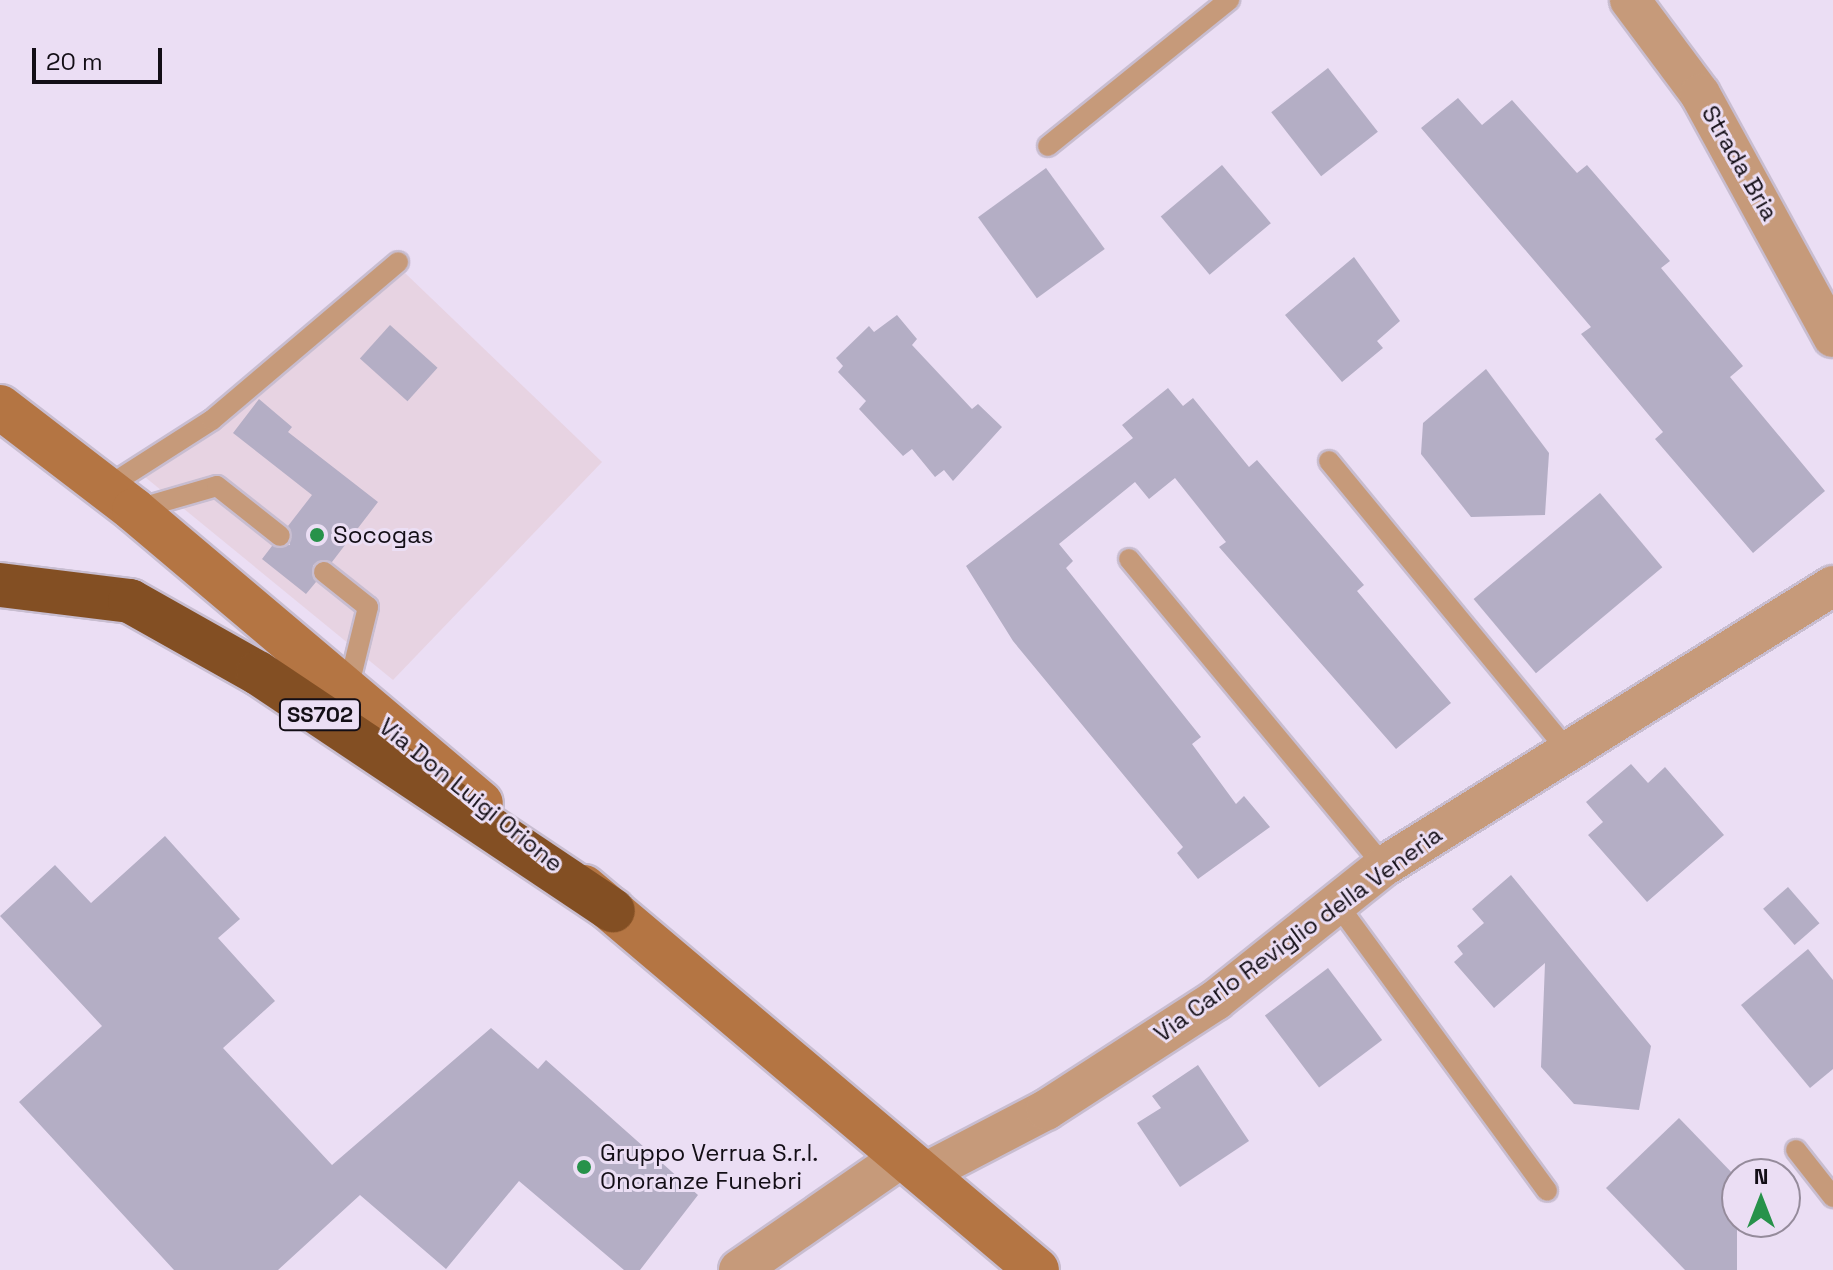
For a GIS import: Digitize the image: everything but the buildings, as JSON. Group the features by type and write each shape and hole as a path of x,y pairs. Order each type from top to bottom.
{"highway":[{"name":"SS702","path":"0,585 130,601 258,673 613,911"}],"main road":[{"name":"Via Don Luigi Orione","path":"0,407 119,499 1037,1270"}],"street":[{"name":"Strada Bria","path":"1630,0 1700,94 1833,337"},
{"name":"Via Carlo Reviglio della Veneria","path":"912,1166 1046,1110 1216,1000 1335,901 1384,866 1565,747 1833,586"},
{"path":"739,1270 912,1166"}],"lane":[{"path":"1048,146 1229,0"},
{"path":"119,499 398,262"},
{"path":"1329,461 1565,747"},
{"path":"119,499 217,486 280,536"},
{"path":"1129,559 1384,866"},
{"path":"324,572 368,607 347,693"},
{"path":"1335,901 1547,1191"},
{"path":"1796,1150 1833,1197"}],"shaded area":[{"path":"405,273 602,462 393,680 145,477"}],"place":[{"name":"Socogas","path":"317,535"},
{"name":"Gruppo Verrua S.r.l. Onoranze Funebri","path":"584,1167"}]}
